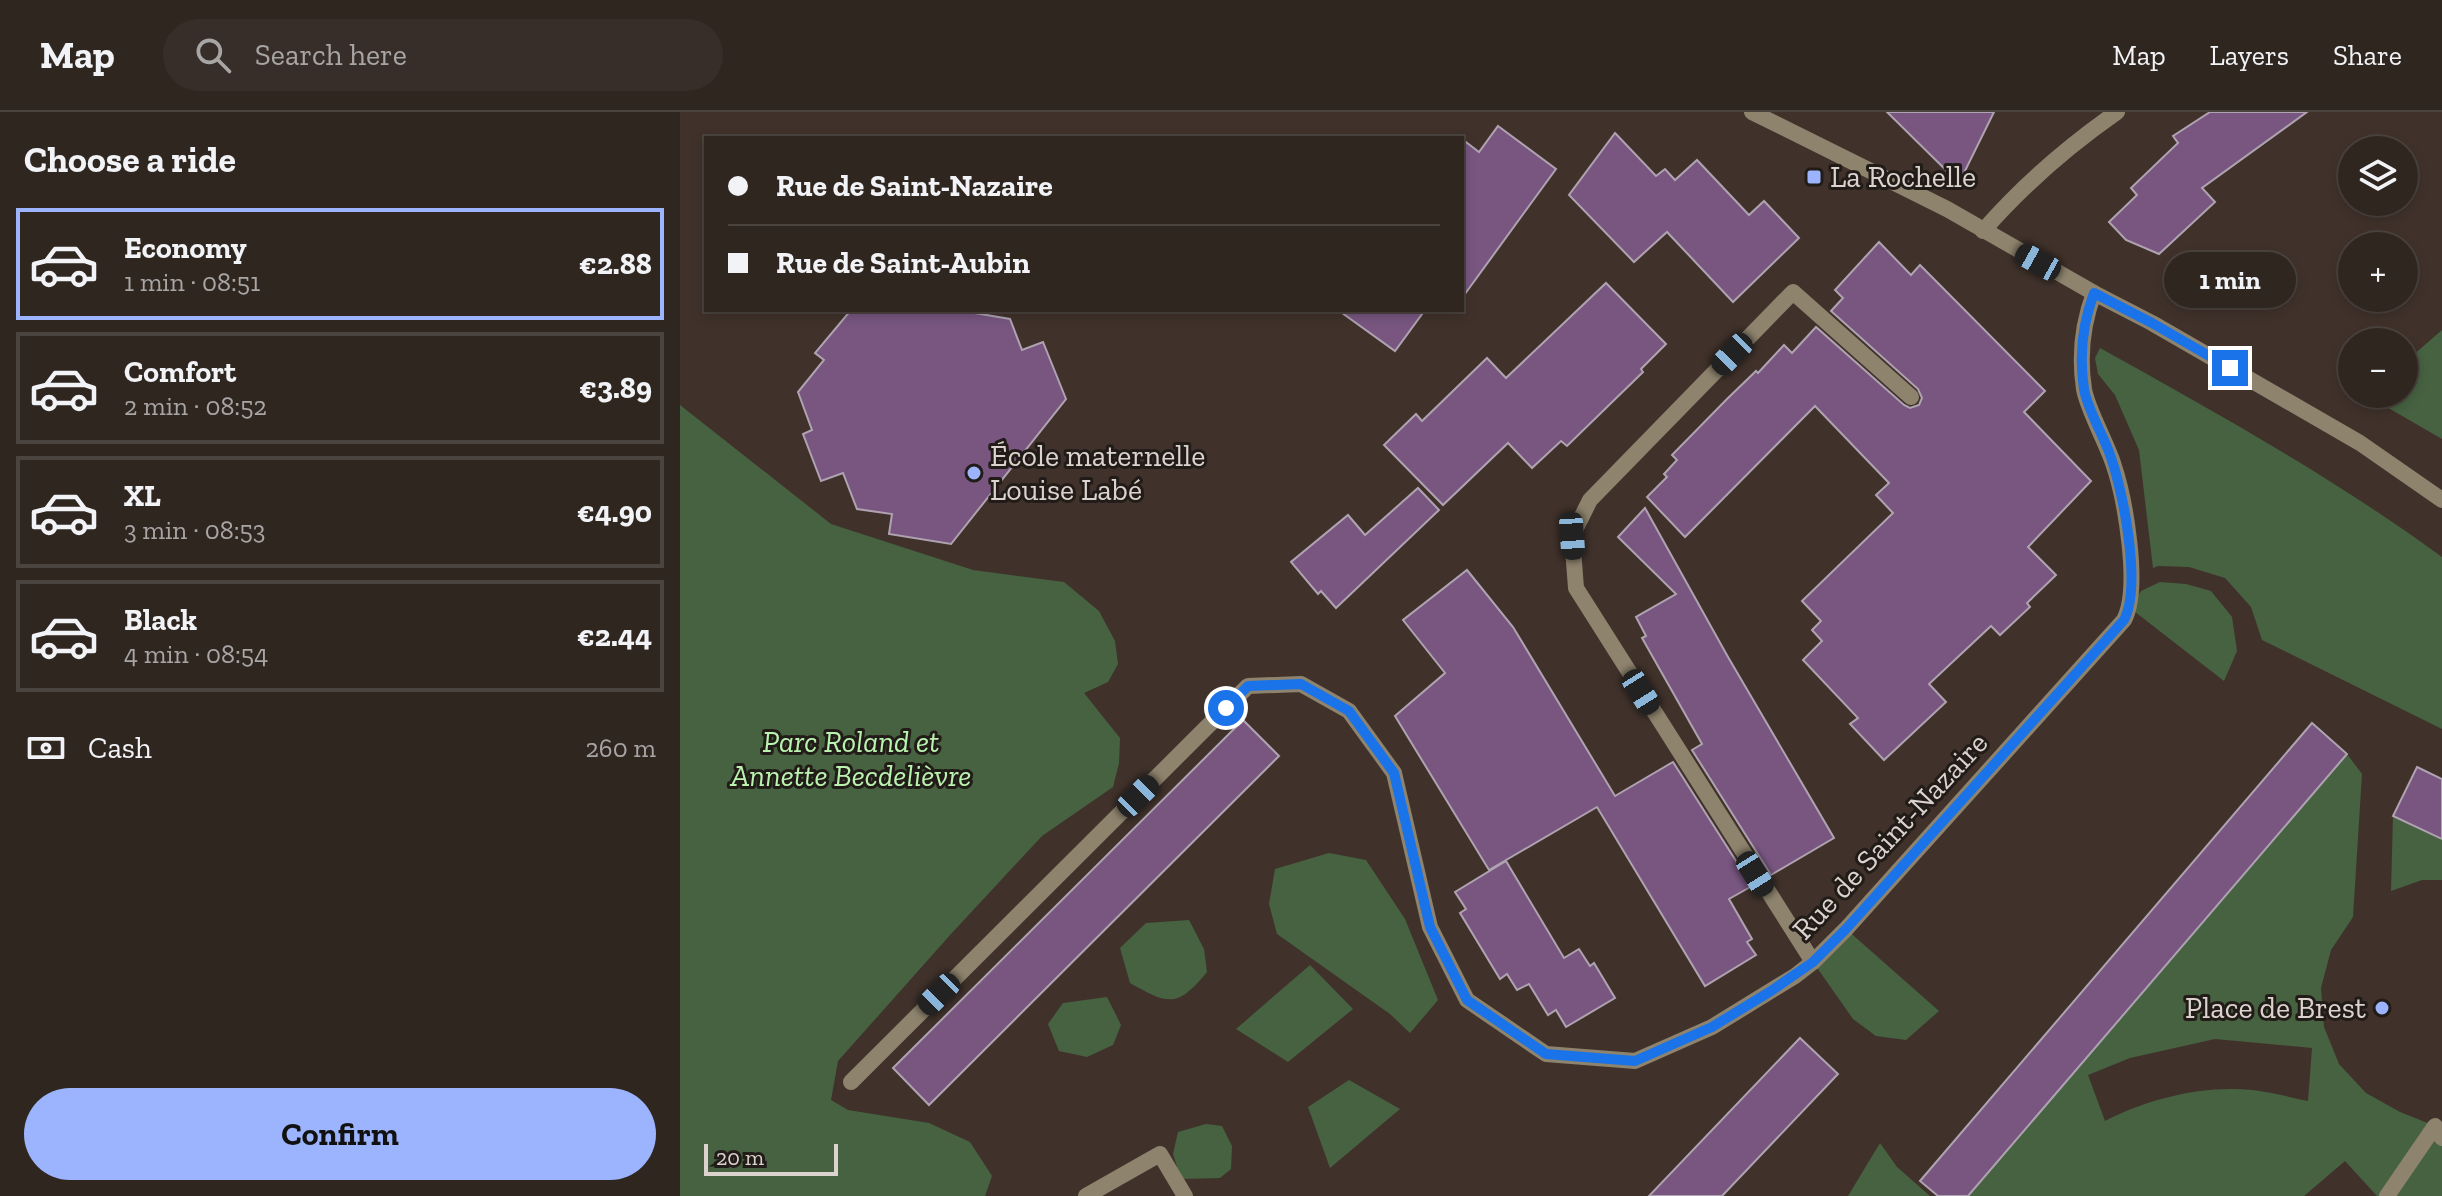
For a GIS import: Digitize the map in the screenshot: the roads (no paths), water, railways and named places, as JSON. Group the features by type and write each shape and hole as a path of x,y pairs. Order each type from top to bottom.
{"street":[{"path":"1752,112 1947,209 2152,323 2360,443 2442,500"},
{"path":"1983,231 2006,204 2066,148 2117,112"},
{"path":"1813,962 1576,588 1572,536 1590,500 1793,292 1911,397"},
{"name":"Rue de Saint-Nazaire","path":"851,1082 1248,686 1301,684 1349,711 1394,773 1430,927 1467,1000 1546,1054 1635,1061 1712,1027 1783,984 1813,962 1846,929 2116,629 2130,608 2131,554 2115,467 2084,393 2081,349 2085,316 2094,293"},
{"path":"2387,1196 2439,1132"},
{"path":"1086,1196 1160,1154 1185,1196"}],"place":[{"name":"La Rochelle","path":"1814,177"},
{"name":"École maternelle Louise Labé","path":"974,473"},
{"name":"Place de Brest","path":"2382,1008"}],"park label":[{"name":"Parc Roland et Annette Becdelièvre","path":"851,759"}]}
